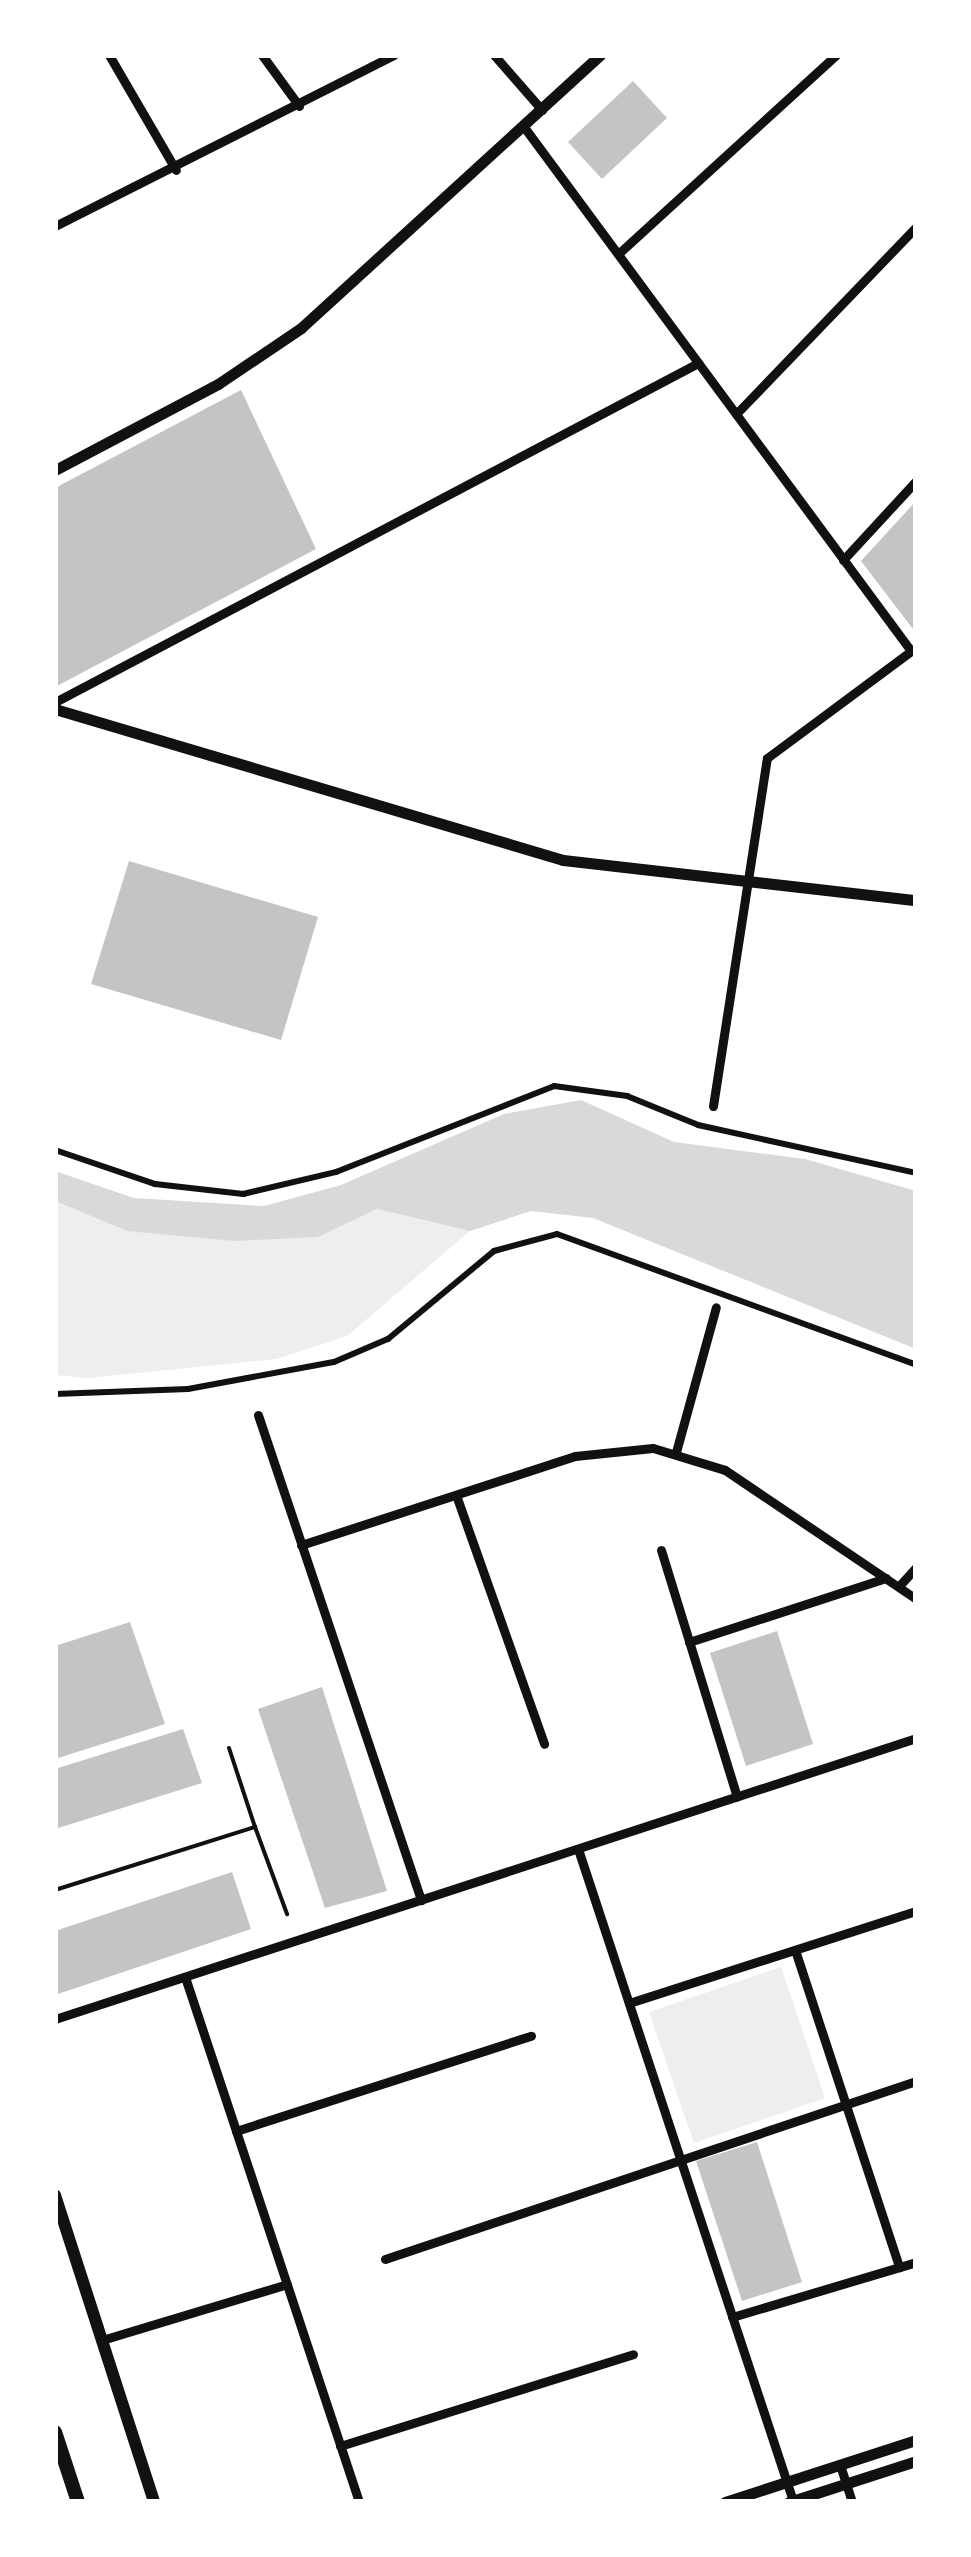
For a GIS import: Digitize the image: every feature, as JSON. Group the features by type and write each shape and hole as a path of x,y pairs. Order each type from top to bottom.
{"highway":[{"path":"55,2432 78,2502"}],"main road":[{"path":"55,470 301,328 600,55"},
{"path":"55,706 564,860 916,900"},
{"path":"55,2195 154,2502"},
{"path":"725,2502 916,2440"},
{"path":"791,2501 916,2461"}],"street":[{"path":"109,55 176,170"},
{"path":"262,55 299,106"},
{"path":"55,226 176,170 394,55"},
{"path":"494,55 542,110"},
{"path":"618,254 836,55"},
{"path":"524,127 914,650 776,744 743,878 713,1106"},
{"path":"736,414 916,228"},
{"path":"55,706 698,363"},
{"path":"844,560 916,480"},
{"path":"55,1150 197,1194 258,1192 336,1172 554,1086 627,1096 698,1125 916,1173"},
{"path":"55,1394 188,1389 334,1362 388,1340 494,1251 557,1234 916,1365"},
{"path":"676,1452 716,1307"},
{"path":"258,1415 420,1900"},
{"path":"301,1545 574,1456 676,1452 725,1470 916,1599"},
{"path":"456,1494 544,1744"},
{"path":"661,1550 736,1797"},
{"path":"900,1586 916,1567"},
{"path":"689,1642 886,1578"},
{"path":"55,2020 916,1738"},
{"path":"578,1849 791,2501"},
{"path":"629,2003 916,1911"},
{"path":"795,1950 899,2267"},
{"path":"185,1977 358,2502"},
{"path":"236,2131 531,2036"},
{"path":"384,2259 916,2081"},
{"path":"732,2317 916,2262"},
{"path":"102,2340 287,2284"},
{"path":"340,2446 633,2354"},
{"path":"840,2465 852,2502"}],"lane":[{"path":"229,1748 287,1914"},
{"path":"55,1890 256,1826"}],"shaded area":[{"path":"581,1100 674,1142 805,1159 916,1191 916,1349 593,1218 531,1211 470,1231 377,1209 318,1237 235,1241 127,1231 55,1201 55,1171 134,1198 264,1206 341,1185 504,1114"},
{"path":"55,1201 127,1231 318,1237 377,1209 470,1231 347,1336 276,1359 88,1378 55,1375"},
{"path":"781,1967 825,2098 694,2143 649,2012"}],"building":[{"path":"633,81 667,118 602,179 568,142"},
{"path":"241,390 316,549 55,687 55,488"},
{"path":"916,501 916,633 861,561"},
{"path":"129,861 318,917 281,1040 91,984"},
{"path":"130,1622 165,1724 55,1759 55,1646"},
{"path":"777,1631 813,1744 746,1766 710,1653"},
{"path":"322,1687 387,1891 325,1908 258,1709"},
{"path":"183,1729 202,1783 55,1829 55,1769"},
{"path":"232,1872 251,1929 55,1995 55,1931"},
{"path":"757,2142 802,2282 742,2301 696,2161"}]}
